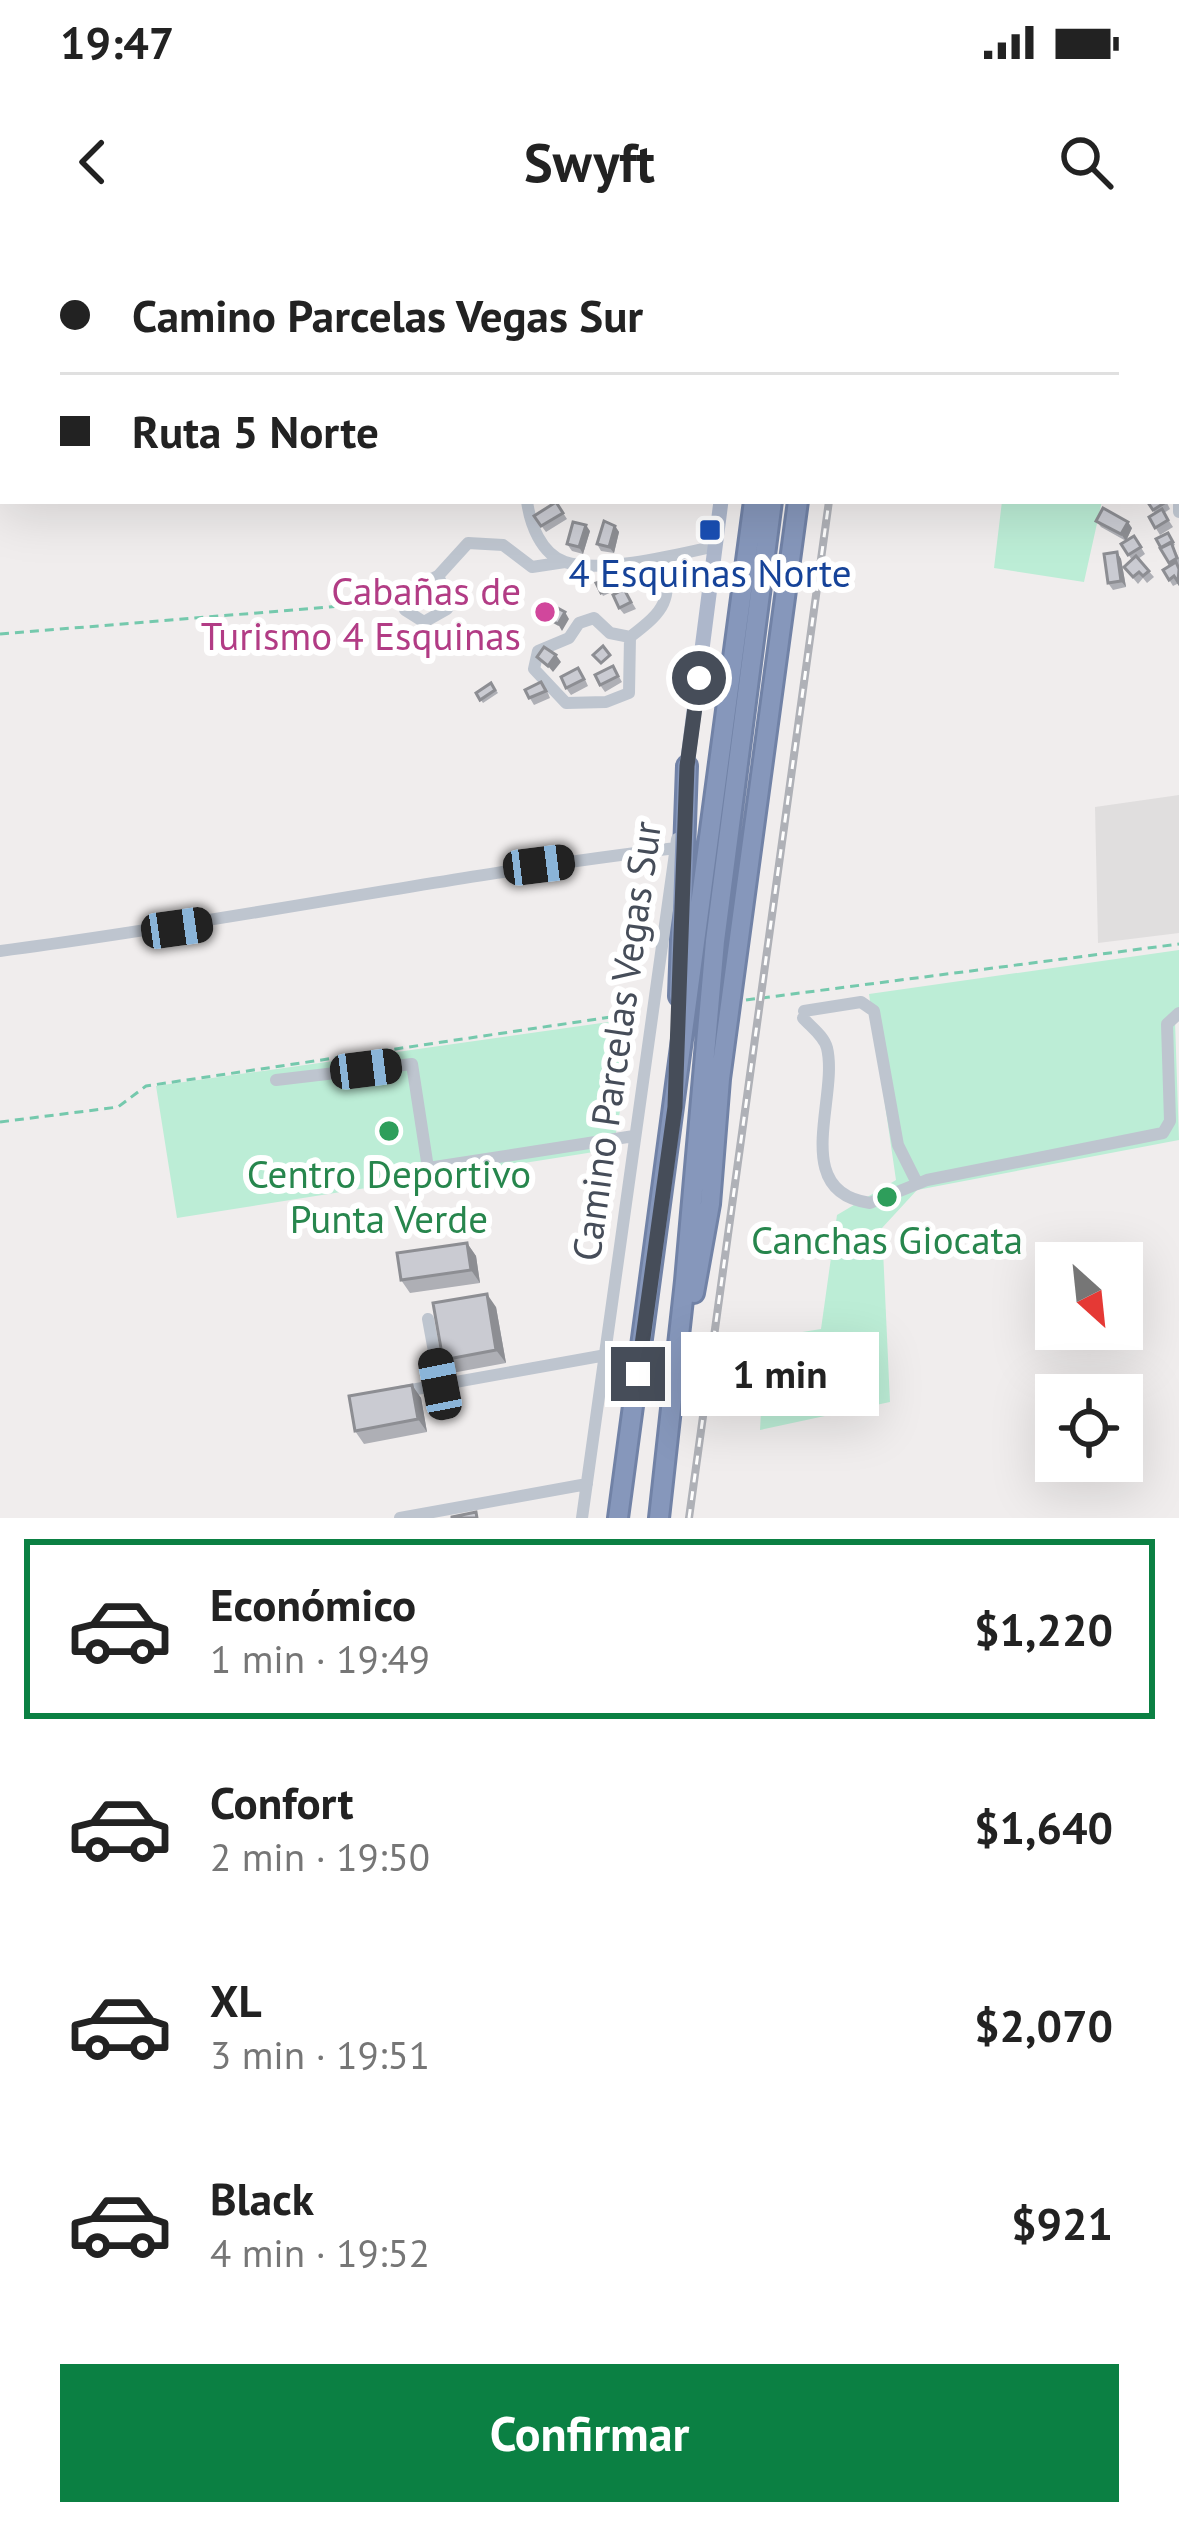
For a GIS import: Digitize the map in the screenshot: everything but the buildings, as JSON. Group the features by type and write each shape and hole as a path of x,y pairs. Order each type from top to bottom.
{"highway":[{"path":"618,1518 754,504"},
{"path":"658,1518 715,941 772,504"},
{"path":"670,1427 710,1204 730,1002 797,504"},
{"path":"675,1107 687,766"}],"main road":[{"name":"Camino Parcelas Vegas Sur","path":"687,766 721,504"}],"street":[{"path":"528,504 543,545 565,562"},
{"path":"438,576 451,603 424,622 405,610 404,601 415,587 438,576 468,543 502,545 532,567 565,562 608,565 716,546"},
{"path":"630,637 629,693 606,702 566,703 534,669 538,651 569,638 579,623 594,618 610,633 630,637 652,621 668,599 668,557"},
{"name":"Camino Parcelas Vegas Sur","path":"583,1518 687,766"},
{"path":"0,951 222,921 539,865 676,848"},
{"path":"917,1183 898,1144 874,1011 861,1002 804,1015 827,1048 823,1161 834,1184 851,1198 870,1203 917,1183 1162,1133 1170,1121 1167,1028 1171,1017 1179,1013"},
{"path":"276,1080 412,1064 428,1168 634,1136"},
{"path":"428,1319 440,1384"},
{"path":"386,1394 606,1354"},
{"path":"400,1518 587,1484"}],"path":[{"path":"0,634 404,601"},
{"path":"730,1002 1179,944"}],"shaded area":[{"path":"1179,795 1179,933 1098,943 1095,807"}],"green space":[{"path":"1002,504 1101,504 1084,582 994,568"},
{"name":"Canchas Giocata","path":"1179,950 1179,1020 1175,1021 1179,1140 917,1190 882,1228 890,1402 760,1430 765,1338 821,1329 837,1215 896,1180 869,994"},
{"name":"Centro Deportivo Punta Verde","path":"637,1018 613,1149 177,1218 156,1086"}],"railway":[{"path":"689,1518 829,504"}],"place":[{"name":"4 Esquinas Norte","path":"710,530"},
{"name":"Cabañas de Turismo 4 Esquinas","path":"545,612"},
{"name":"Centro Deportivo Punta Verde","path":"389,1131"},
{"name":"Canchas Giocata","path":"887,1197"}],"route":[{"path":"638,1374 675,1107 687,766 699,678"}]}
